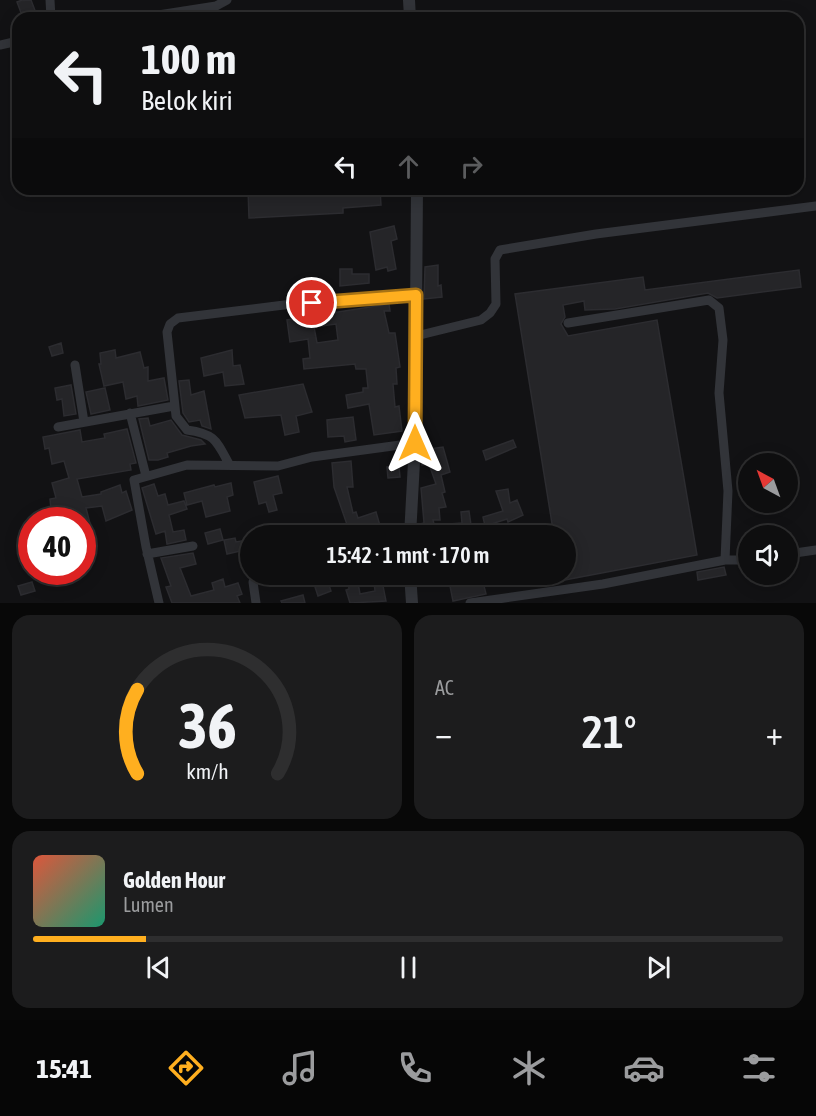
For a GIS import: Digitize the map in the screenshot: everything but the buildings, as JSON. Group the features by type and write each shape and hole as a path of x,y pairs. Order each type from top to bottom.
{"street":[{"path":"170,12 227,0"},
{"path":"411,525 415,443 417,195"},
{"path":"416,336 481,320 490,313 496,304 495,259 500,250 596,234 816,206"},
{"path":"229,464 211,436 207,433 187,430 181,426 176,417 167,332 170,324 178,318 292,304 416,295"},
{"path":"568,323 709,300 720,308 723,340 719,393 728,491 725,560"},
{"path":"75,365 84,422"},
{"path":"58,427 174,405"},
{"path":"130,414 146,476"},
{"path":"159,603 147,554 134,480 187,465 278,466 312,457 415,443"},
{"path":"147,554 193,546"},
{"path":"798,553 816,550"},
{"path":"471,603 603,584 725,560 738,560"},
{"path":"253,585 256,603"},
{"path":"411,585 412,603"}],"route":[{"path":"312,303 416,295 415,443"}]}
